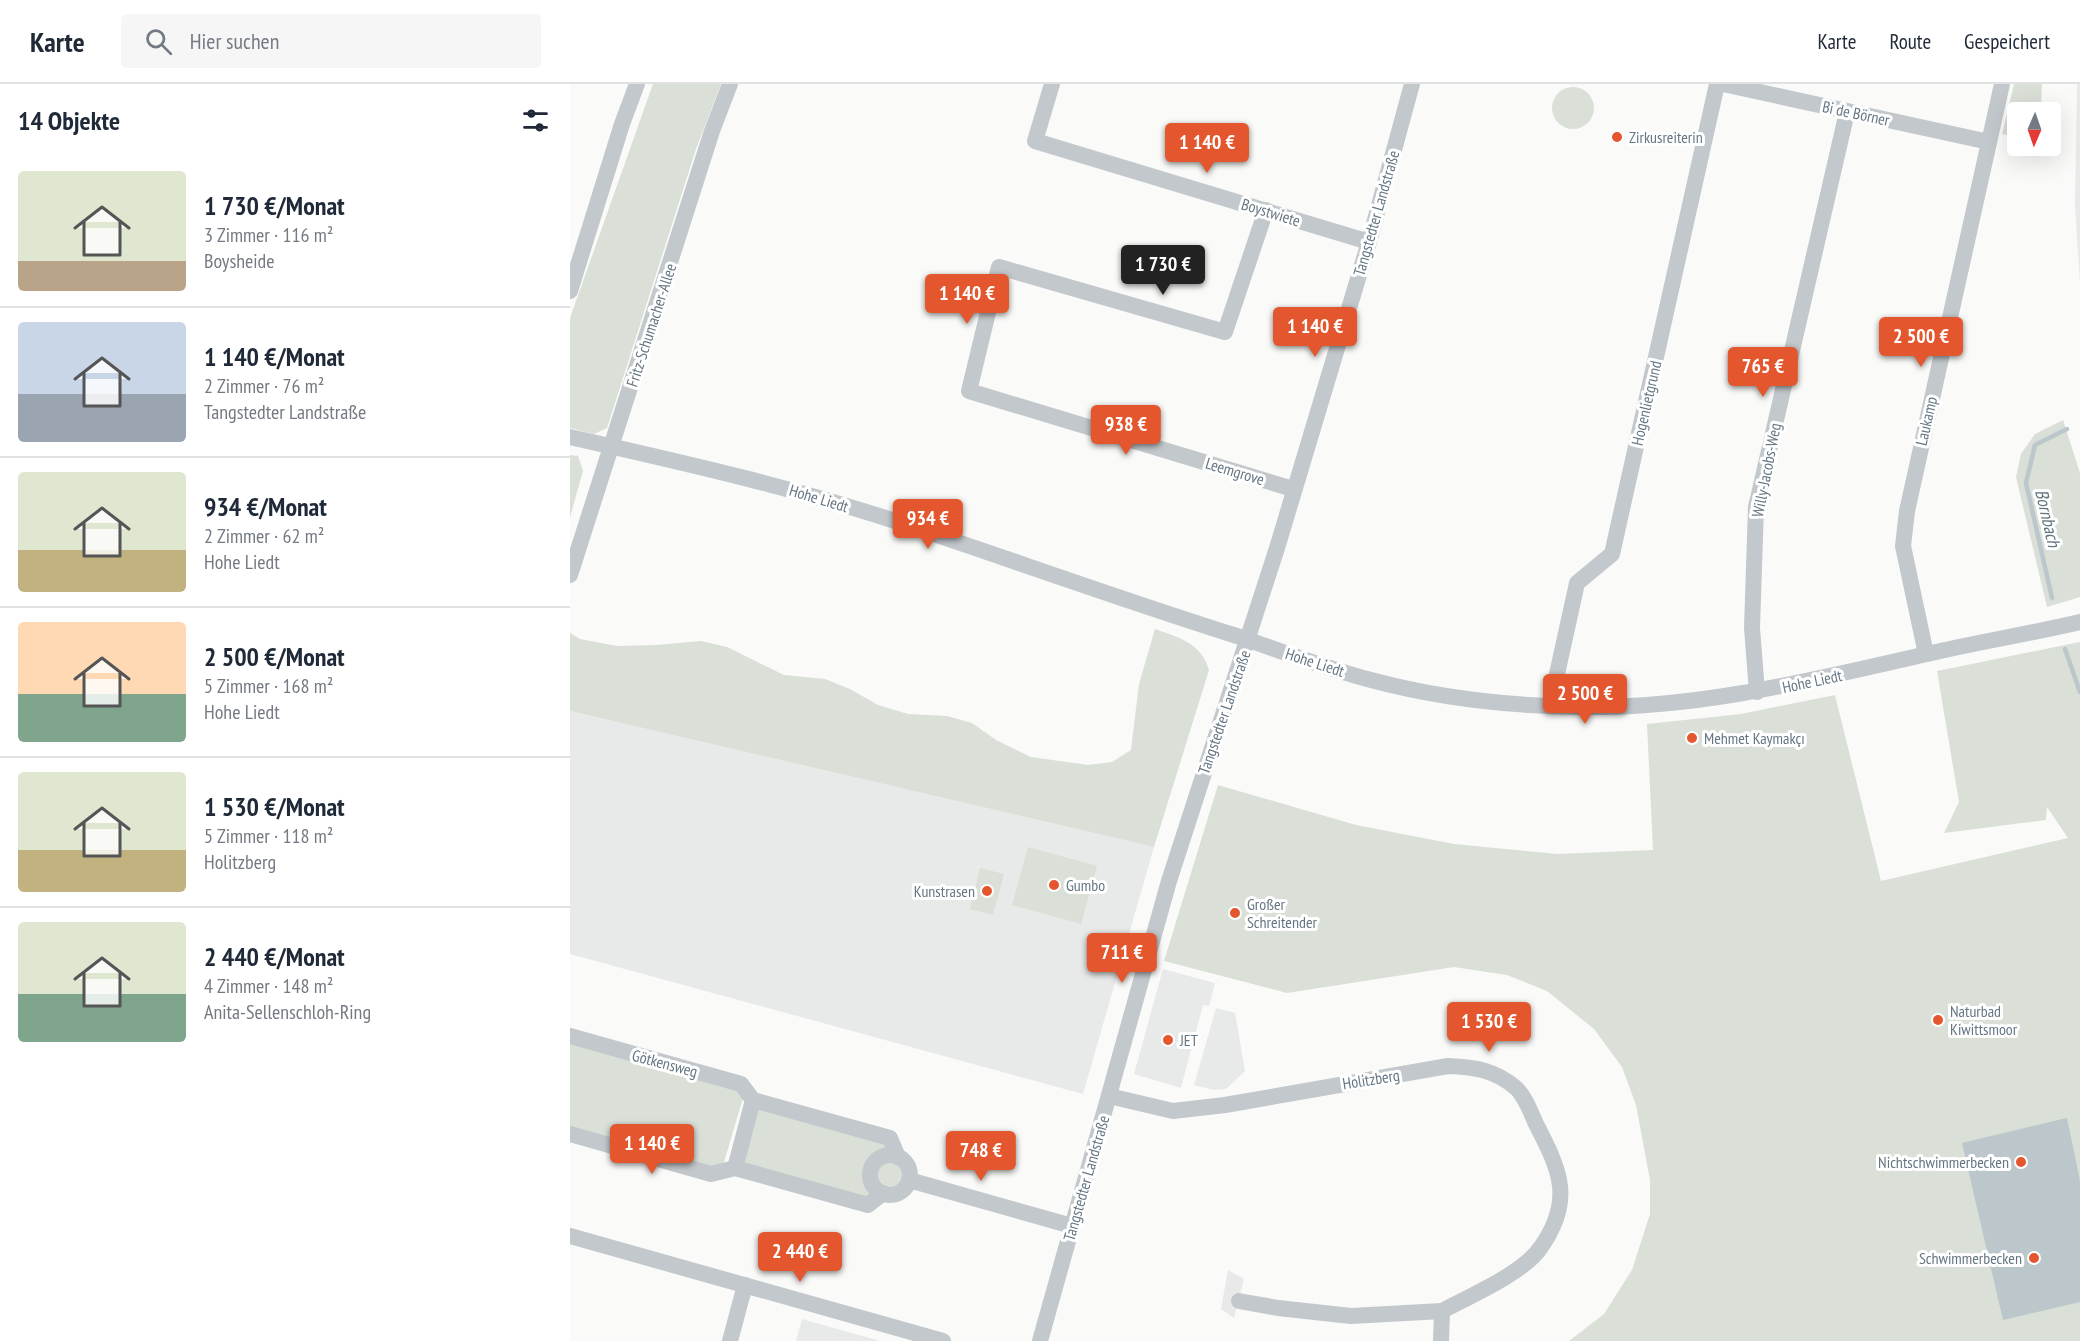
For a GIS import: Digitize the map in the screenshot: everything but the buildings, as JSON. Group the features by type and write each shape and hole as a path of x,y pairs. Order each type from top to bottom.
{"street":[{"path":"570,291 622,124 637,84"},
{"name":"Fritz-Schumacher-Allee","path":"571,570 712,131 730,84"},
{"name":"Boystwiete","path":"1052,84 1035,141 1369,242"},
{"name":"Tangstedter Landstraße","path":"1040,1341 1169,881 1248,640 1369,242 1411,84"},
{"name":"Hogenlietgrund","path":"1550,706 1577,584 1612,554 1717,84"},
{"name":"Bi de Börner","path":"1723,84 1989,142"},
{"name":"Laukamp","path":"1926,654 1903,546 1907,511 2002,84"},
{"name":"Willy-Jacobs-Weg","path":"1757,692 1752,628 1756,507 1847,112"},
{"name":"Leemgrove","path":"1266,210 1225,332 999,267 969,391 1293,489"},
{"name":"Hohe Liedt","path":"570,437 800,492 926,531 1370,680 1460,698 1582,707 1649,705 1704,700 1851,673 1926,654 2080,622"},
{"name":"Götkensweg","path":"570,1036 741,1084 753,1100 890,1138 898,1157"},
{"name":"Holitzberg","path":"1109,1096 1173,1111 1449,1066 1477,1067 1501,1077 1519,1090 1554,1158 1561,1182 1559,1209 1554,1226 1533,1257 1515,1271 1442,1311 1351,1316 1239,1301"},
{"path":"735,1168 753,1100"},
{"path":"570,1134 711,1174 735,1168 868,1205 883,1193"},
{"path":"892,1155 903,1160 909,1169 909,1180 907,1186 896,1194 883,1193 873,1186 870,1174 872,1167 880,1158 892,1155"},
{"path":"909,1180 1072,1226"},
{"path":"570,1236 943,1341"},
{"path":"730,1341 746,1285"},
{"path":"1441,1341 1442,1311"}],"shaded area":[{"path":"653,84 721,84 696,149 607,428 594,434 570,428 570,318"},
{"path":"2014,84 2042,84 2041,102 2010,102"},
{"path":"2077,84 2080,84 2080,284 2075,205"},
{"path":"1573,87 1588,93 1594,108 1588,123 1573,129 1558,123 1552,108 1558,93"},
{"path":"2007,113 2007,135 2002,134"},
{"path":"2063,420 2080,473 2080,597 2047,607 2016,477 2021,454 2035,434"},
{"path":"570,455 578,456 583,471 570,517"},
{"path":"1155,629 1181,639 1195,648 1201,653 1209,670 1154,847 570,711 570,633 580,639 617,646 701,641 727,647 784,675 825,679 850,689 878,705 908,714 947,716 972,723 996,740 1031,757 1088,765 1112,762 1131,750 1139,684"},
{"path":"2080,642 2080,1341 1569,1341 1604,1314 1632,1270 1650,1214 1650,1180 1636,1105 1622,1067 1594,1029 1547,991 1507,975 1454,967 1287,993 1164,961 1218,785 1356,825 1454,844 1557,854 1653,850 1647,724 1741,714 1835,695 1881,881 2068,838 2047,807 2046,820 1944,833 1959,802 1937,671"},
{"path":"570,711 1154,847 1083,1094 570,954"},
{"name":"Gumbo","path":"1028,847 1097,866 1081,924 1012,905"},
{"name":"Kunstrasen","path":"980,868 1004,874 993,915 970,909"},
{"name":"JET","path":"1163,969 1215,983 1209,1006 1203,1005 1181,1088 1134,1074"},
{"path":"1216,1008 1235,1013 1245,1071 1226,1089 1214,1090 1194,1085"},
{"path":"570,1043 739,1090 743,1098 724,1162 713,1168 570,1128"},
{"path":"755,1106 886,1143 893,1153 884,1155 872,1163 869,1174 874,1188 880,1195 869,1199 739,1164"},
{"path":"2067,1118 2080,1181 2080,1302 2003,1320 1962,1143"},
{"path":"890,1158 902,1163 907,1175 902,1187 890,1192 878,1187 873,1175 878,1163"},
{"path":"1228,1270 1244,1279 1234,1318 1221,1309"},
{"path":"802,1319 880,1341 796,1341"}],"waterway":[{"name":"Bornbach","path":"2052,598 2026,483 2035,445 2067,429"},
{"name":"Bornbach","path":"2065,649 2080,692"}],"place":[{"name":"Zirkusreiterin","path":"1617,137"},
{"name":"Mehmet Kaymakçı","path":"1692,738"},
{"name":"Gumbo","path":"1054,885"},
{"name":"Kunstrasen","path":"987,891"},
{"name":"Großer Schreitender","path":"1235,913"},
{"name":"Naturbad Kiwittsmoor","path":"1938,1020"},
{"name":"JET","path":"1168,1040"},
{"name":"Nichtschwimmerbecken","path":"2021,1162"},
{"name":"Schwimmerbecken","path":"2034,1258"}]}
